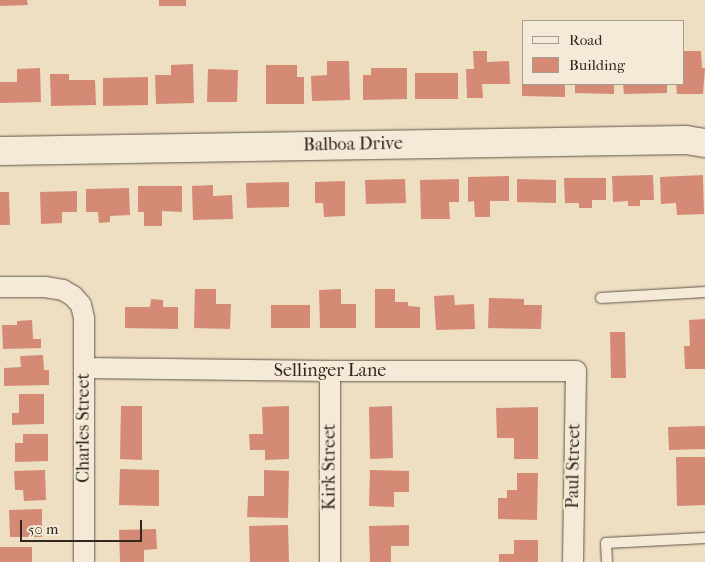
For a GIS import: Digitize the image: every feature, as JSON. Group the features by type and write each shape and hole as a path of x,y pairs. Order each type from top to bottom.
{"street":[{"name":"Balboa Drive","path":"0,151 686,140 705,143"},
{"name":"Charles Street","path":"0,287 45,287 63,290 73,296 81,305 84,318 84,562"},
{"name":"Sellinger Lane","path":"84,368 576,371"},
{"name":"Kirk Street","path":"330,371 330,562"},
{"name":"Paul Street","path":"573,562 576,371"}],"lane":[{"path":"601,298 705,292"},
{"path":"606,562 606,543 705,538"}],"building":[{"path":"0,0 27,0 28,5 0,6"},
{"path":"159,0 186,0 186,6 159,6"},
{"path":"473,51 487,51 487,62 509,61 510,84 482,84 483,98 467,98 466,69 474,69"},
{"path":"685,51 701,51 702,68 705,68 703,94 677,94 676,85 685,85"},
{"path":"327,61 349,61 350,100 312,101 311,76 327,75"},
{"path":"193,64 194,103 156,104 155,75 171,75 171,65"},
{"path":"266,65 297,65 297,77 304,77 304,104 266,104"},
{"path":"40,68 41,102 0,103 0,82 17,82 17,69"},
{"path":"371,68 407,68 407,99 363,100 363,75 371,75"},
{"path":"208,69 238,70 237,102 207,102"},
{"path":"415,73 458,73 458,99 415,99"},
{"path":"50,74 69,74 69,80 95,80 96,105 51,106"},
{"path":"148,77 148,105 103,106 103,78"},
{"path":"522,85 565,85 565,97 522,96"},
{"path":"575,85 614,85 614,94 575,93"},
{"path":"623,85 667,85 667,93 624,94"},
{"path":"653,175 654,200 640,200 640,206 628,206 628,201 613,202 612,176"},
{"path":"703,175 704,214 677,215 676,203 661,204 660,177"},
{"path":"509,176 509,201 490,201 490,217 475,217 474,201 468,202 468,177"},
{"path":"564,178 606,178 606,200 592,200 592,208 579,208 579,203 565,203"},
{"path":"405,179 406,203 366,204 365,180"},
{"path":"459,179 459,202 449,202 450,219 421,219 420,180"},
{"path":"517,179 556,180 556,203 517,202"},
{"path":"345,181 345,216 324,217 323,203 315,203 315,182"},
{"path":"289,182 289,207 247,208 246,183"},
{"path":"213,185 213,196 232,195 233,219 193,220 192,186"},
{"path":"138,186 182,186 182,212 162,211 162,226 144,226 144,212 138,212"},
{"path":"129,188 130,215 110,216 110,222 99,223 98,212 86,212 86,189"},
{"path":"77,191 77,212 62,212 62,223 41,224 40,192"},
{"path":"0,192 9,192 10,225 0,225"},
{"path":"195,289 216,289 216,304 231,304 230,329 194,328"},
{"path":"341,289 341,304 356,304 356,328 320,328 319,290"},
{"path":"375,289 395,289 395,302 408,302 408,306 420,307 420,328 375,328"},
{"path":"454,295 455,305 474,304 475,329 436,330 434,296"},
{"path":"489,298 524,299 524,305 542,305 541,329 488,328"},
{"path":"151,299 163,300 163,307 178,307 178,329 125,328 125,307 150,307"},
{"path":"271,305 310,305 310,328 271,328"},
{"path":"705,319 705,369 685,369 684,346 690,346 689,320"},
{"path":"32,320 33,339 41,339 41,348 3,349 2,325 17,325 17,321"},
{"path":"610,332 625,332 626,378 611,378"},
{"path":"43,355 44,370 49,370 49,385 4,386 4,368 21,367 20,356"},
{"path":"19,394 44,394 44,424 12,425 12,413 19,413"},
{"path":"121,406 142,406 142,460 120,459"},
{"path":"289,406 289,459 265,460 265,450 250,450 249,434 263,434 262,407"},
{"path":"392,406 393,458 370,459 369,407"},
{"path":"538,407 538,459 514,459 514,438 497,438 496,408"},
{"path":"705,426 705,449 669,450 668,427"},
{"path":"23,434 48,434 48,461 15,462 15,443 23,443"},
{"path":"676,457 705,457 705,505 677,506"},
{"path":"120,469 159,470 159,506 119,505"},
{"path":"45,470 46,500 24,501 23,490 15,490 14,471"},
{"path":"264,470 289,471 288,518 247,517 248,496 264,496"},
{"path":"370,470 409,471 409,492 394,492 394,507 369,506"},
{"path":"517,473 538,473 537,520 498,519 498,498 507,498 507,490 517,490"},
{"path":"42,509 42,537 10,537 9,510"},
{"path":"288,525 289,562 250,562 249,526"},
{"path":"409,525 409,546 391,546 391,562 370,562 369,526"},
{"path":"156,529 157,549 144,550 144,562 120,562 119,530"},
{"path":"514,540 538,540 538,562 499,562 499,554 514,554"},
{"path":"0,547 32,547 32,562 0,562"}]}
